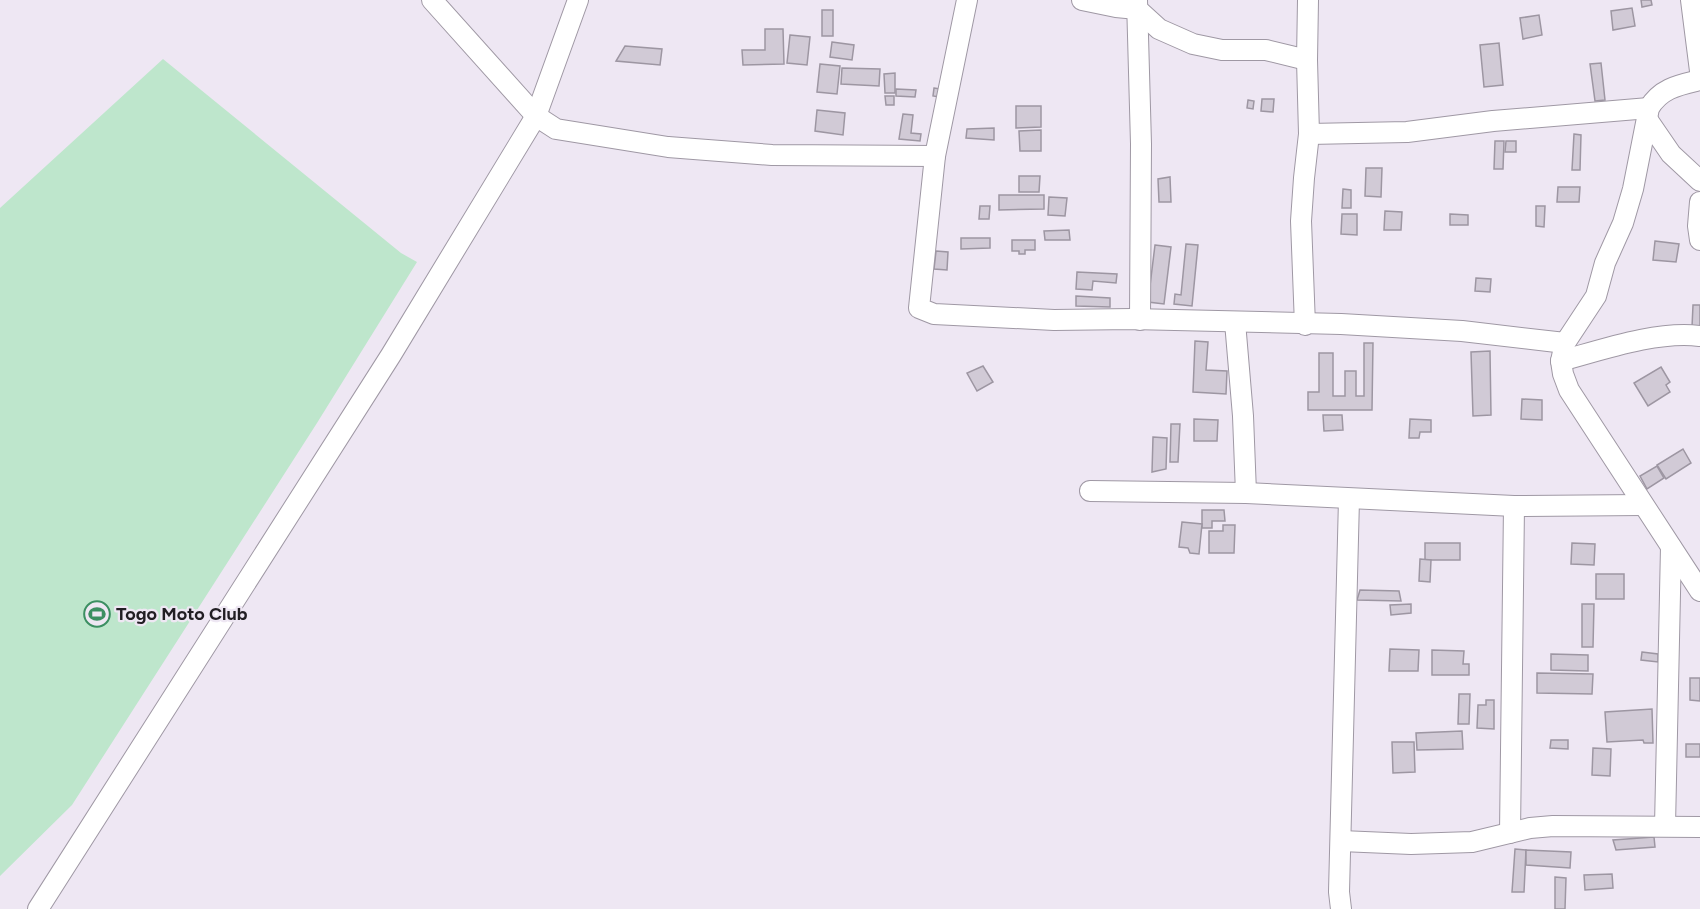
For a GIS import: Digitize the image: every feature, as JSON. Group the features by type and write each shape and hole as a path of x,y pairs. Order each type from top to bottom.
{"street":[{"path":"432,0 536,116 556,129 668,147 772,155 935,156"},
{"path":"38,909 391,356 536,116 578,0"},
{"path":"967,0 935,156 919,308 934,314 1054,320 1341,324 1462,331 1563,352 1673,336 1700,336"},
{"path":"1082,0 1116,7 1137,4"},
{"path":"1305,325 1301,221 1309,134 1308,0"},
{"path":"1691,0 1700,71"},
{"path":"1137,4 1141,144 1140,320"},
{"path":"1137,4 1159,29 1193,44 1222,50 1266,51 1307,60"},
{"path":"1700,80 1673,86 1654,100 1648,113 1633,189 1623,223 1605,263 1596,296 1563,352 1563,374 1569,390 1700,591"},
{"path":"1309,134 1407,132 1493,121 1648,113"},
{"path":"1648,113 1671,154 1700,181"},
{"path":"1700,202 1698,226 1700,240"},
{"path":"1235,322 1243,416 1246,493"},
{"path":"1090,491 1246,493 1514,506 1643,505"},
{"path":"1341,909 1339,892 1349,499"},
{"path":"1510,833 1514,506"},
{"path":"1665,826 1671,547"},
{"path":"1341,841 1449,843 1472,842 1530,828 1553,826 1700,826"}],"green space":[{"name":"Togo Moto Club","path":"163,59 401,253 417,262 317,423 72,805 0,876 0,208"}],"building":[{"path":"1641,0 1651,0 1652,5 1642,7"},
{"path":"1632,8 1635,26 1613,30 1611,11"},
{"path":"822,10 833,10 833,36 822,36"},
{"path":"1539,15 1542,35 1523,39 1520,18"},
{"path":"765,29 783,29 784,64 743,65 742,50 765,50"},
{"path":"790,35 810,37 807,65 787,63"},
{"path":"832,42 854,45 852,60 830,57"},
{"path":"1499,43 1503,85 1484,87 1480,45"},
{"path":"625,46 662,49 660,65 616,61"},
{"path":"1601,63 1605,100 1595,101 1590,64"},
{"path":"820,64 840,66 837,94 817,92"},
{"path":"842,68 880,69 879,86 841,84"},
{"path":"895,73 895,93 885,93 884,74"},
{"path":"934,88 947,90 945,98 933,96"},
{"path":"896,89 916,90 915,97 896,96"},
{"path":"885,96 894,96 894,105 886,105"},
{"path":"1262,99 1274,99 1273,112 1261,111"},
{"path":"1248,100 1254,101 1253,109 1247,108"},
{"path":"1016,106 1041,106 1041,127 1016,128"},
{"path":"817,110 845,113 843,135 815,131"},
{"path":"903,114 913,115 911,133 921,134 920,141 899,139"},
{"path":"994,128 994,140 966,138 967,129"},
{"path":"1041,130 1041,151 1020,151 1019,131"},
{"path":"1574,134 1581,135 1580,170 1572,170"},
{"path":"1495,141 1504,141 1503,169 1494,169"},
{"path":"1506,141 1516,141 1516,152 1505,152"},
{"path":"1366,168 1382,168 1381,197 1365,196"},
{"path":"1019,176 1040,176 1039,192 1019,192"},
{"path":"1170,177 1171,202 1159,202 1158,179"},
{"path":"1558,187 1580,187 1579,202 1557,202"},
{"path":"1343,189 1351,190 1351,208 1342,208"},
{"path":"999,195 1044,195 1044,209 999,210"},
{"path":"1049,197 1067,198 1065,216 1048,215"},
{"path":"980,206 990,206 989,219 979,219"},
{"path":"1536,206 1545,206 1544,227 1536,226"},
{"path":"1385,211 1402,212 1401,230 1384,230"},
{"path":"1342,214 1357,214 1357,235 1341,234"},
{"path":"1450,214 1468,215 1468,225 1450,225"},
{"path":"1069,230 1070,240 1045,240 1044,231"},
{"path":"961,238 990,238 990,248 961,249"},
{"path":"1012,240 1035,240 1035,250 1025,250 1025,254 1012,251"},
{"path":"1655,241 1679,244 1676,262 1653,260"},
{"path":"1186,244 1198,245 1192,306 1174,304 1175,294 1181,295"},
{"path":"1155,245 1171,247 1164,304 1148,302"},
{"path":"936,251 948,252 947,270 934,269"},
{"path":"1077,272 1117,274 1116,283 1093,281 1092,290 1076,289"},
{"path":"1476,278 1491,279 1490,292 1475,291"},
{"path":"1076,296 1110,298 1110,307 1076,306"},
{"path":"1693,305 1700,305 1700,328 1692,327"},
{"path":"1195,341 1208,342 1206,370 1227,371 1226,394 1193,392"},
{"path":"1364,343 1373,343 1372,410 1308,410 1308,392 1319,392 1319,353 1333,353 1333,396 1345,396 1345,371 1356,371 1356,396 1364,396"},
{"path":"1490,351 1491,415 1473,416 1471,352"},
{"path":"983,366 993,382 977,391 967,373"},
{"path":"1661,367 1670,382 1666,385 1670,392 1648,406 1634,383"},
{"path":"1522,399 1542,400 1542,420 1521,419"},
{"path":"1323,415 1342,415 1343,430 1324,431"},
{"path":"1194,419 1218,420 1217,441 1194,441"},
{"path":"1410,419 1431,420 1431,432 1420,432 1419,438 1409,438"},
{"path":"1171,424 1180,424 1178,462 1170,462"},
{"path":"1153,437 1167,438 1166,469 1152,472"},
{"path":"1683,449 1691,463 1666,479 1657,465"},
{"path":"1657,466 1664,478 1647,489 1640,476"},
{"path":"1202,510 1224,510 1225,521 1212,521 1212,528 1202,528"},
{"path":"1182,522 1202,524 1199,554 1190,553 1188,548 1179,547"},
{"path":"1223,525 1235,525 1234,553 1209,553 1209,531 1223,531"},
{"path":"1425,543 1460,543 1460,560 1425,560"},
{"path":"1572,543 1595,544 1594,565 1571,564"},
{"path":"1420,559 1431,560 1430,582 1419,581"},
{"path":"1596,574 1624,574 1624,599 1596,599"},
{"path":"1360,590 1399,591 1401,601 1357,600"},
{"path":"1411,604 1411,613 1391,615 1390,605"},
{"path":"1582,604 1594,604 1593,647 1582,647"},
{"path":"1390,649 1419,650 1418,671 1389,671"},
{"path":"1432,650 1464,651 1463,664 1469,664 1469,675 1432,675"},
{"path":"1642,652 1658,654 1658,662 1641,660"},
{"path":"1551,654 1588,655 1588,671 1551,670"},
{"path":"1537,673 1593,674 1592,694 1537,693"},
{"path":"1690,678 1700,678 1700,701 1690,700"},
{"path":"1459,694 1470,694 1469,724 1458,724"},
{"path":"1486,700 1494,700 1494,729 1477,728 1478,705 1486,705"},
{"path":"1652,709 1653,743 1644,743 1643,740 1607,742 1605,712"},
{"path":"1462,731 1463,749 1417,750 1416,733"},
{"path":"1551,740 1568,740 1568,749 1550,748"},
{"path":"1392,742 1414,742 1415,772 1393,773"},
{"path":"1686,744 1700,744 1700,757 1686,757"},
{"path":"1593,748 1611,749 1610,776 1592,775"},
{"path":"1654,837 1655,847 1616,850 1613,840"},
{"path":"1515,849 1526,850 1524,892 1512,892"},
{"path":"1526,850 1571,852 1570,868 1526,865"},
{"path":"1612,874 1613,888 1585,890 1584,875"},
{"path":"1555,877 1566,878 1565,909 1555,909"}],"place":[{"name":"Togo Moto Club","path":"97,614"}]}
